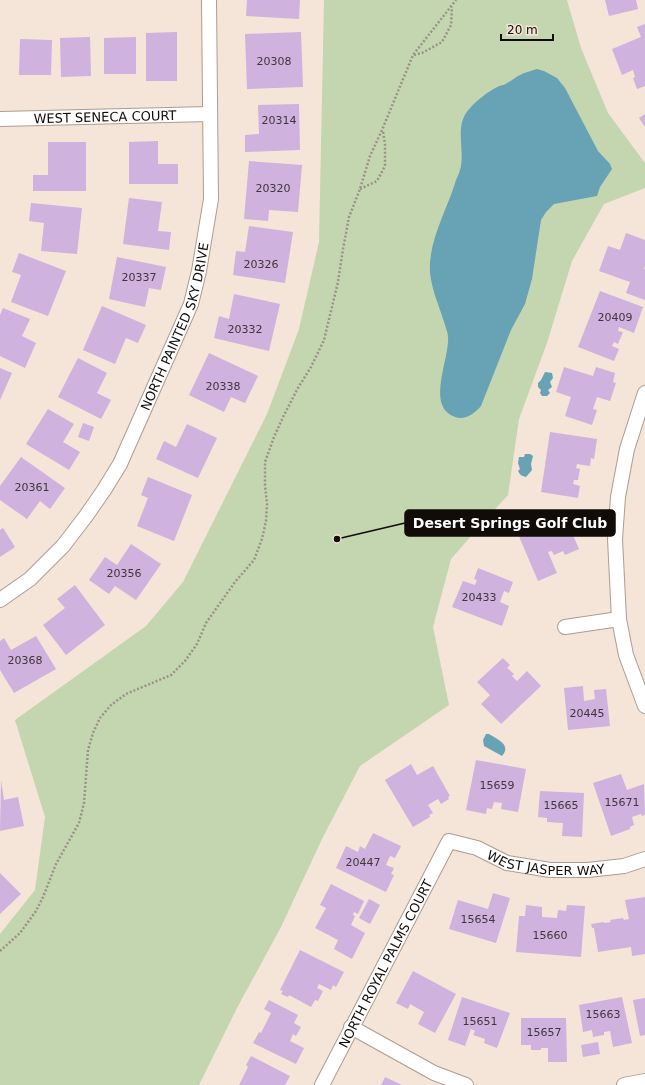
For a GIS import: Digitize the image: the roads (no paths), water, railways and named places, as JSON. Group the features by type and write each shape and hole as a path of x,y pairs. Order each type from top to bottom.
{"street":[{"name":"NORTH PAINTED SKY DRIVE","path":"0,600 30,579 63,546 104,490 120,464 191,304 199,271 211,199 209,0"},
{"name":"WEST SENECA COURT","path":"0,118 210,114"},
{"path":"645,393 627,449 618,497 615,539 619,619 626,655 645,706"},
{"path":"564,627 619,619"},
{"name":"WEST JASPER WAY","path":"449,841 477,848 507,863 550,870 588,870 624,866 645,859"},
{"name":"NORTH ROYAL PALMS COURT","path":"322,1085 449,841"},
{"path":"351,1027 434,1073 466,1085"},
{"path":"624,1085 645,1081"}],"water":[{"path":"537,69 557,78 565,88 598,151 610,164 612,169 600,187 597,196 554,204 541,220 532,279 525,304 511,330 481,406 470,416 459,418 446,412 440,393 448,346 448,336 431,280 430,261 432,249 435,237 461,168 461,126 466,113 477,101 490,91 522,74"},
{"path":"545,372 552,373 553,378 550,382 552,387 548,390 550,393 547,396 542,396 538,383"},
{"path":"525,454 530,454 533,456 531,464 532,470 526,477 521,475 518,471 520,469 518,463 519,457 524,457"},
{"path":"486,734 489,734 502,743 505,752 502,756 484,746 483,740"}],"place":[{"name":"Desert Springs Golf Club","path":"337,539"}]}
